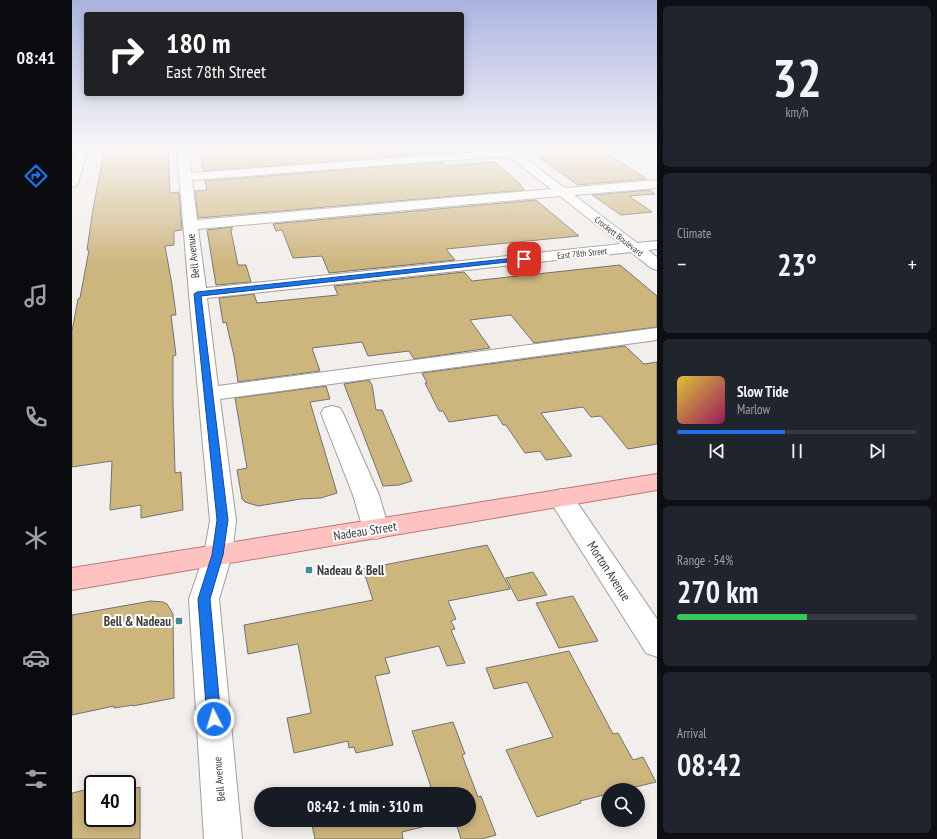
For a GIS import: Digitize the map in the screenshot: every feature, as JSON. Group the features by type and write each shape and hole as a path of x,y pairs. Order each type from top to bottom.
{"main road":[{"name":"Nadeau Street","path":"72,579 657,482"}],"street":[{"name":"Bell Avenue","path":"186,188 223,520 218,555 204,599 223,839"},
{"name":"Crockett Boulevard","path":"558,188 657,265"},
{"path":"190,225 608,188"},
{"name":"East 78th Street","path":"197,294 657,245"},
{"path":"208,394 657,334"},
{"path":"332,413 366,495 376,529"},
{"name":"Morton Avenue","path":"561,498 657,644"}],"building":[{"path":"97,188 170,188 170,193 179,192 182,230 174,231 174,245 165,246 176,315 171,315 176,355 173,356 175,473 181,472 183,510 141,518 141,505 110,510 112,461 72,467 72,331 89,250 87,250"},
{"path":"207,188 523,188 525,190 198,218 195,191 207,190"},
{"path":"649,190 655,194 629,196 652,212 621,215 592,195"},
{"path":"536,200 579,236 446,249 455,260 329,273 322,256 293,258 282,230 276,231 273,224"},
{"path":"232,227 231,231 238,265 246,265 251,282 216,285 207,230"},
{"path":"620,265 657,296 657,327 534,343 511,315 470,320 490,348 414,359 409,351 368,356 362,342 312,348 320,371 238,382 234,356 226,322 223,323 219,298 254,294 257,303 338,295 334,286 464,272 472,281"},
{"path":"625,346 644,364 657,362 657,444 628,449 601,416 591,417 583,407 541,413 572,456 546,460 540,451 525,453 506,425 503,425 497,415 449,422 443,411 439,411 425,383 427,383 422,373"},
{"path":"369,380 372,385 376,410 382,410 412,481 399,485 383,486 344,384"},
{"path":"326,386 330,399 310,402 337,493 321,498 301,499 258,506 245,502 242,499 237,470 247,468 235,398"},
{"path":"487,545 510,589 448,601 456,619 451,621 455,629 451,630 465,663 447,666 439,646 385,658 390,673 375,676 393,745 356,753 354,747 349,748 348,741 294,753 287,718 311,713 298,644 248,654 244,625 373,600 363,569"},
{"path":"533,572 547,595 518,601 506,578"},
{"path":"573,596 598,641 559,648 536,603"},
{"path":"151,601 163,602 167,604 173,614 174,698 133,706 114,708 114,706 72,715 72,615"},
{"path":"569,651 613,734 618,733 633,760 643,757 656,782 645,785 645,783 601,783 601,796 580,801 581,803 537,817 506,750 553,737 527,682 494,689 486,668"},
{"path":"453,722 465,754 462,755 474,787 431,787 412,731"},
{"path":"140,787 140,839 72,839 72,793 84,790 84,827 136,827 136,788"},
{"path":"476,792 478,797 481,796 496,835 482,839 461,839 457,827 476,827"},
{"path":"312,827 422,827 402,832 403,839 315,839"}],"place":[{"name":"Nadeau & Bell","path":"309,570"},
{"name":"Bell & Nadeau","path":"179,621"}],"route":[{"path":"214,719 204,599 218,555 223,520 197,294 524,259"}]}
